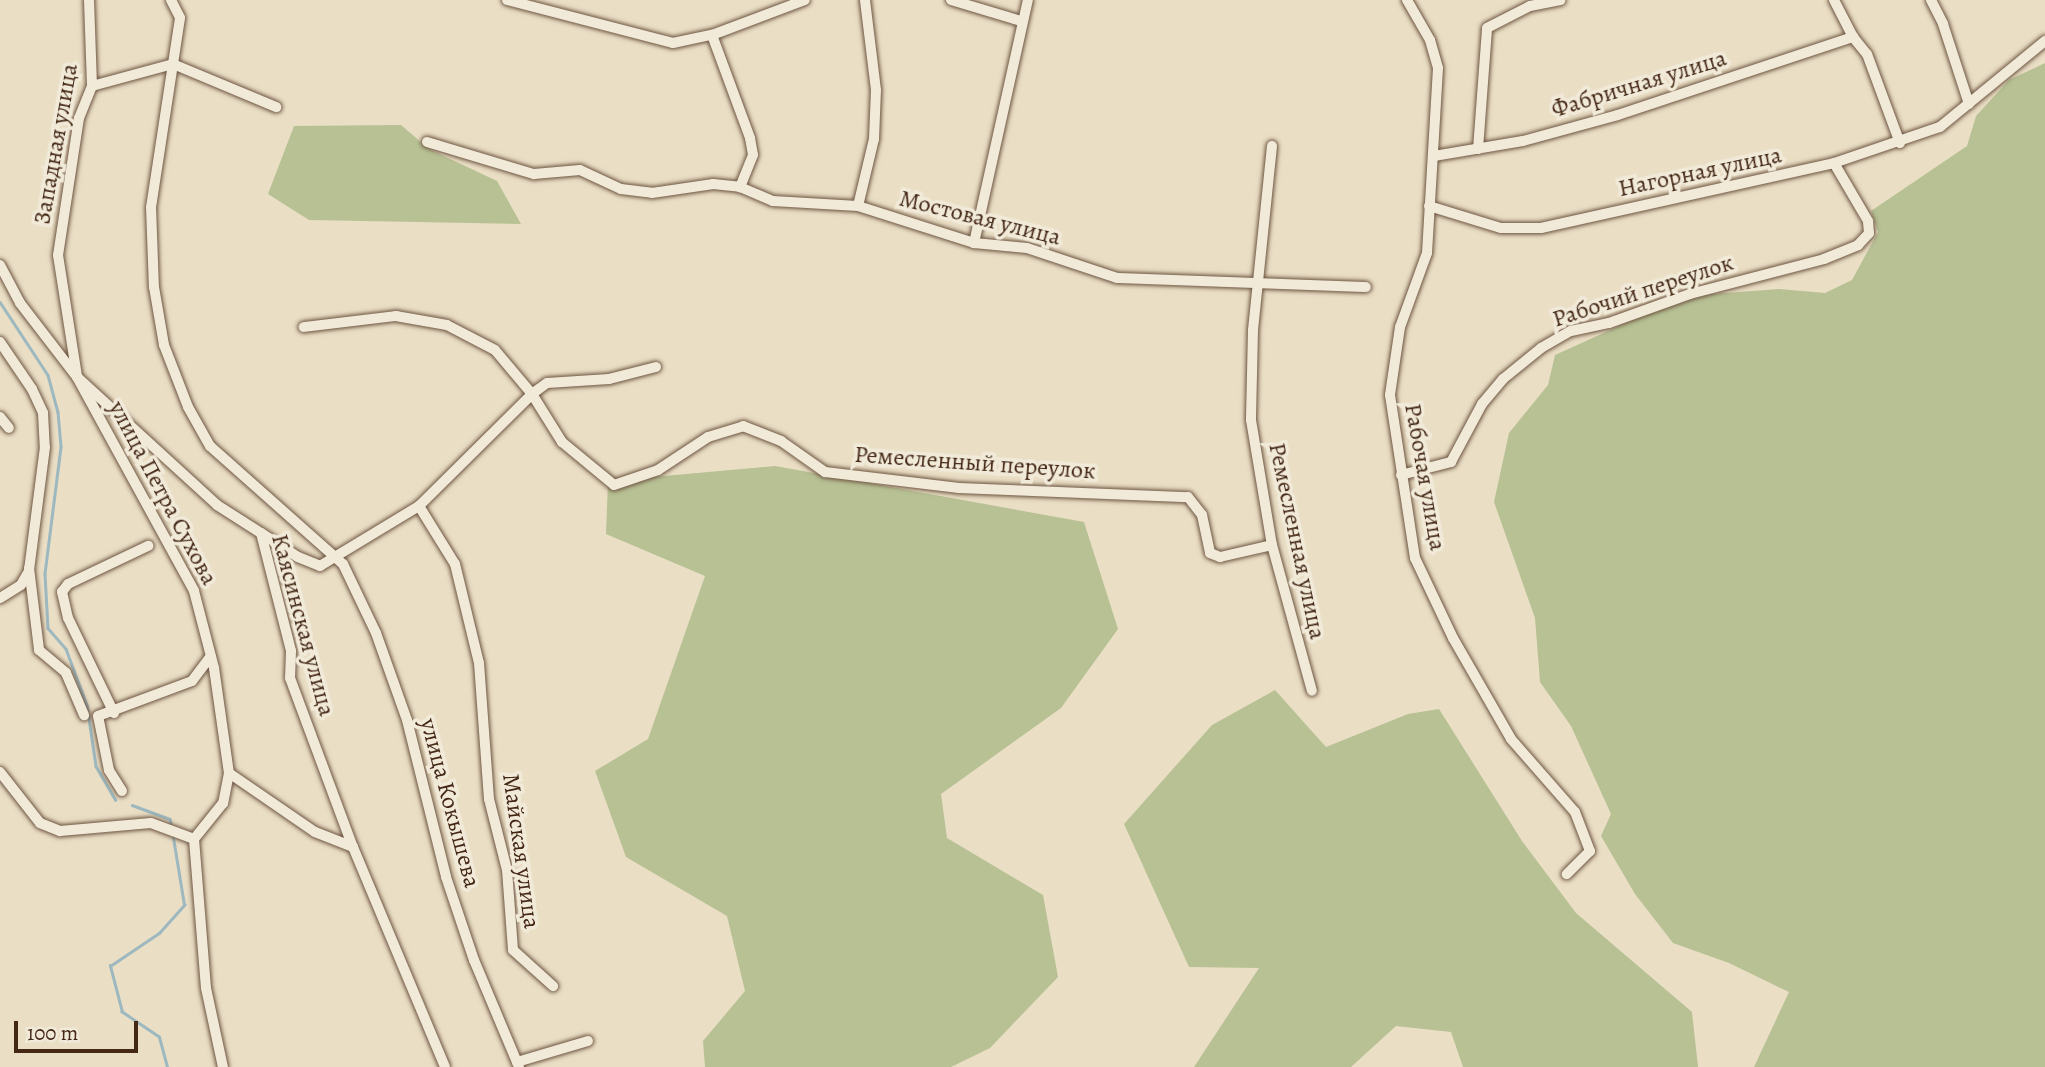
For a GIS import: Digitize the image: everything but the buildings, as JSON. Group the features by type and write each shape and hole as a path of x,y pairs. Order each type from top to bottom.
{"street":[{"name":"Западная улица","path":"76,377 58,255 79,118 92,86 89,0"},
{"name":"улица Кокышева","path":"170,0 180,18 151,207 154,287 164,345 188,407 210,446 343,564 380,646 407,720 446,877 474,960 518,1065"},
{"path":"507,0 673,43 712,35 804,0"},
{"path":"858,206 874,139 876,102 865,0"},
{"path":"951,0 1021,21"},
{"path":"975,243 1021,21 1028,0"},
{"name":"Рабочая улица","path":"1406,0 1430,40 1438,68 1427,253 1400,327 1390,395 1415,558 1453,638 1511,739 1579,822 1590,850 1567,874"},
{"path":"1478,149 1487,28 1530,6 1560,0"},
{"path":"1834,0 1853,37 1867,54 1900,143"},
{"path":"1931,0 1943,24 1969,104"},
{"path":"712,35 750,138 753,155 740,187"},
{"name":"Фабричная улица","path":"1434,156 1478,149 1618,115 1853,37"},
{"name":"Нагорная улица","path":"1429,206 1501,228 1541,228 1835,163 1900,143 1940,127 2045,41"},
{"path":"92,86 173,64 276,107"},
{"name":"Мостовая улица","path":"427,142 534,174 580,170 621,189 652,193 712,184 740,187 773,201 858,206 975,243 1027,248 1117,278 1366,287"},
{"name":"Ремесленная улица","path":"1272,146 1258,281 1251,420 1272,545 1312,691"},
{"name":"Рабочий переулок","path":"1401,475 1451,462 1482,404 1503,379 1541,348 1572,331 1609,323 1690,294 1824,259 1858,245 1869,233 1868,221 1835,163"},
{"name":"улица Петра Сухова","path":"0,265 20,303 76,377 194,591 211,656 229,773 223,803 194,839"},
{"path":"304,327 396,316 447,325 495,350 532,394"},
{"path":"0,342 32,389 43,414 45,447 29,568 39,650 66,673 84,715"},
{"path":"261,533 298,557 320,566 333,555 419,506 498,431 532,394 547,383 609,379 656,367"},
{"name":"Каясинская улица","path":"76,377 217,505 261,533 291,650 290,678 353,847 445,1067"},
{"name":"Ремесленный переулок","path":"532,394 562,442 614,485 658,470 708,437 743,426 781,441 825,472 959,488 1188,497 1202,515 1210,553 1220,558 1272,545"},
{"path":"0,417 9,428"},
{"name":"Майская улица","path":"419,506 456,564 479,663 489,799 507,870 513,950 553,986"},
{"path":"114,713 68,618 62,592 68,584 148,546"},
{"path":"0,598 21,585 29,568"},
{"path":"122,791 109,770 98,716 114,713 192,681 211,656"},
{"path":"0,772 40,824 60,831 151,823 194,839 206,988 223,1067"},
{"path":"229,773 315,832 353,847"},
{"path":"518,1065 588,1041"}],"green space":[{"path":"2045,63 2045,1067 1754,1067 1789,992 1729,963 1673,943 1635,894 1601,836 1611,814 1571,726 1540,682 1535,618 1494,502 1509,433 1548,385 1555,355 1685,296 1779,289 1825,293 1852,280 1878,232 1871,211 1967,146 1976,116 2009,80"},
{"path":"401,125 429,149 497,181 521,224 309,220 268,194 294,126"},
{"path":"775,466 1084,522 1118,629 1061,708 941,794 947,838 1043,895 1058,977 990,1048 951,1067 705,1067 703,1041 745,991 727,916 626,857 595,771 648,739 705,576 606,534 608,481"},
{"path":"1275,690 1326,747 1408,714 1439,709 1522,841 1576,913 1692,1012 1698,1067 1463,1067 1451,1032 1396,1026 1351,1067 1194,1067 1259,968 1189,967 1124,824 1212,725"}],"waterway":[{"path":"0,302 48,375 58,412 61,447 45,574 48,628 66,649 87,705 96,766 116,800"},
{"path":"132,805 170,819 171,823"},
{"path":"167,1067 159,1037 122,1012 110,966 159,933 184,905 173,838"}]}
